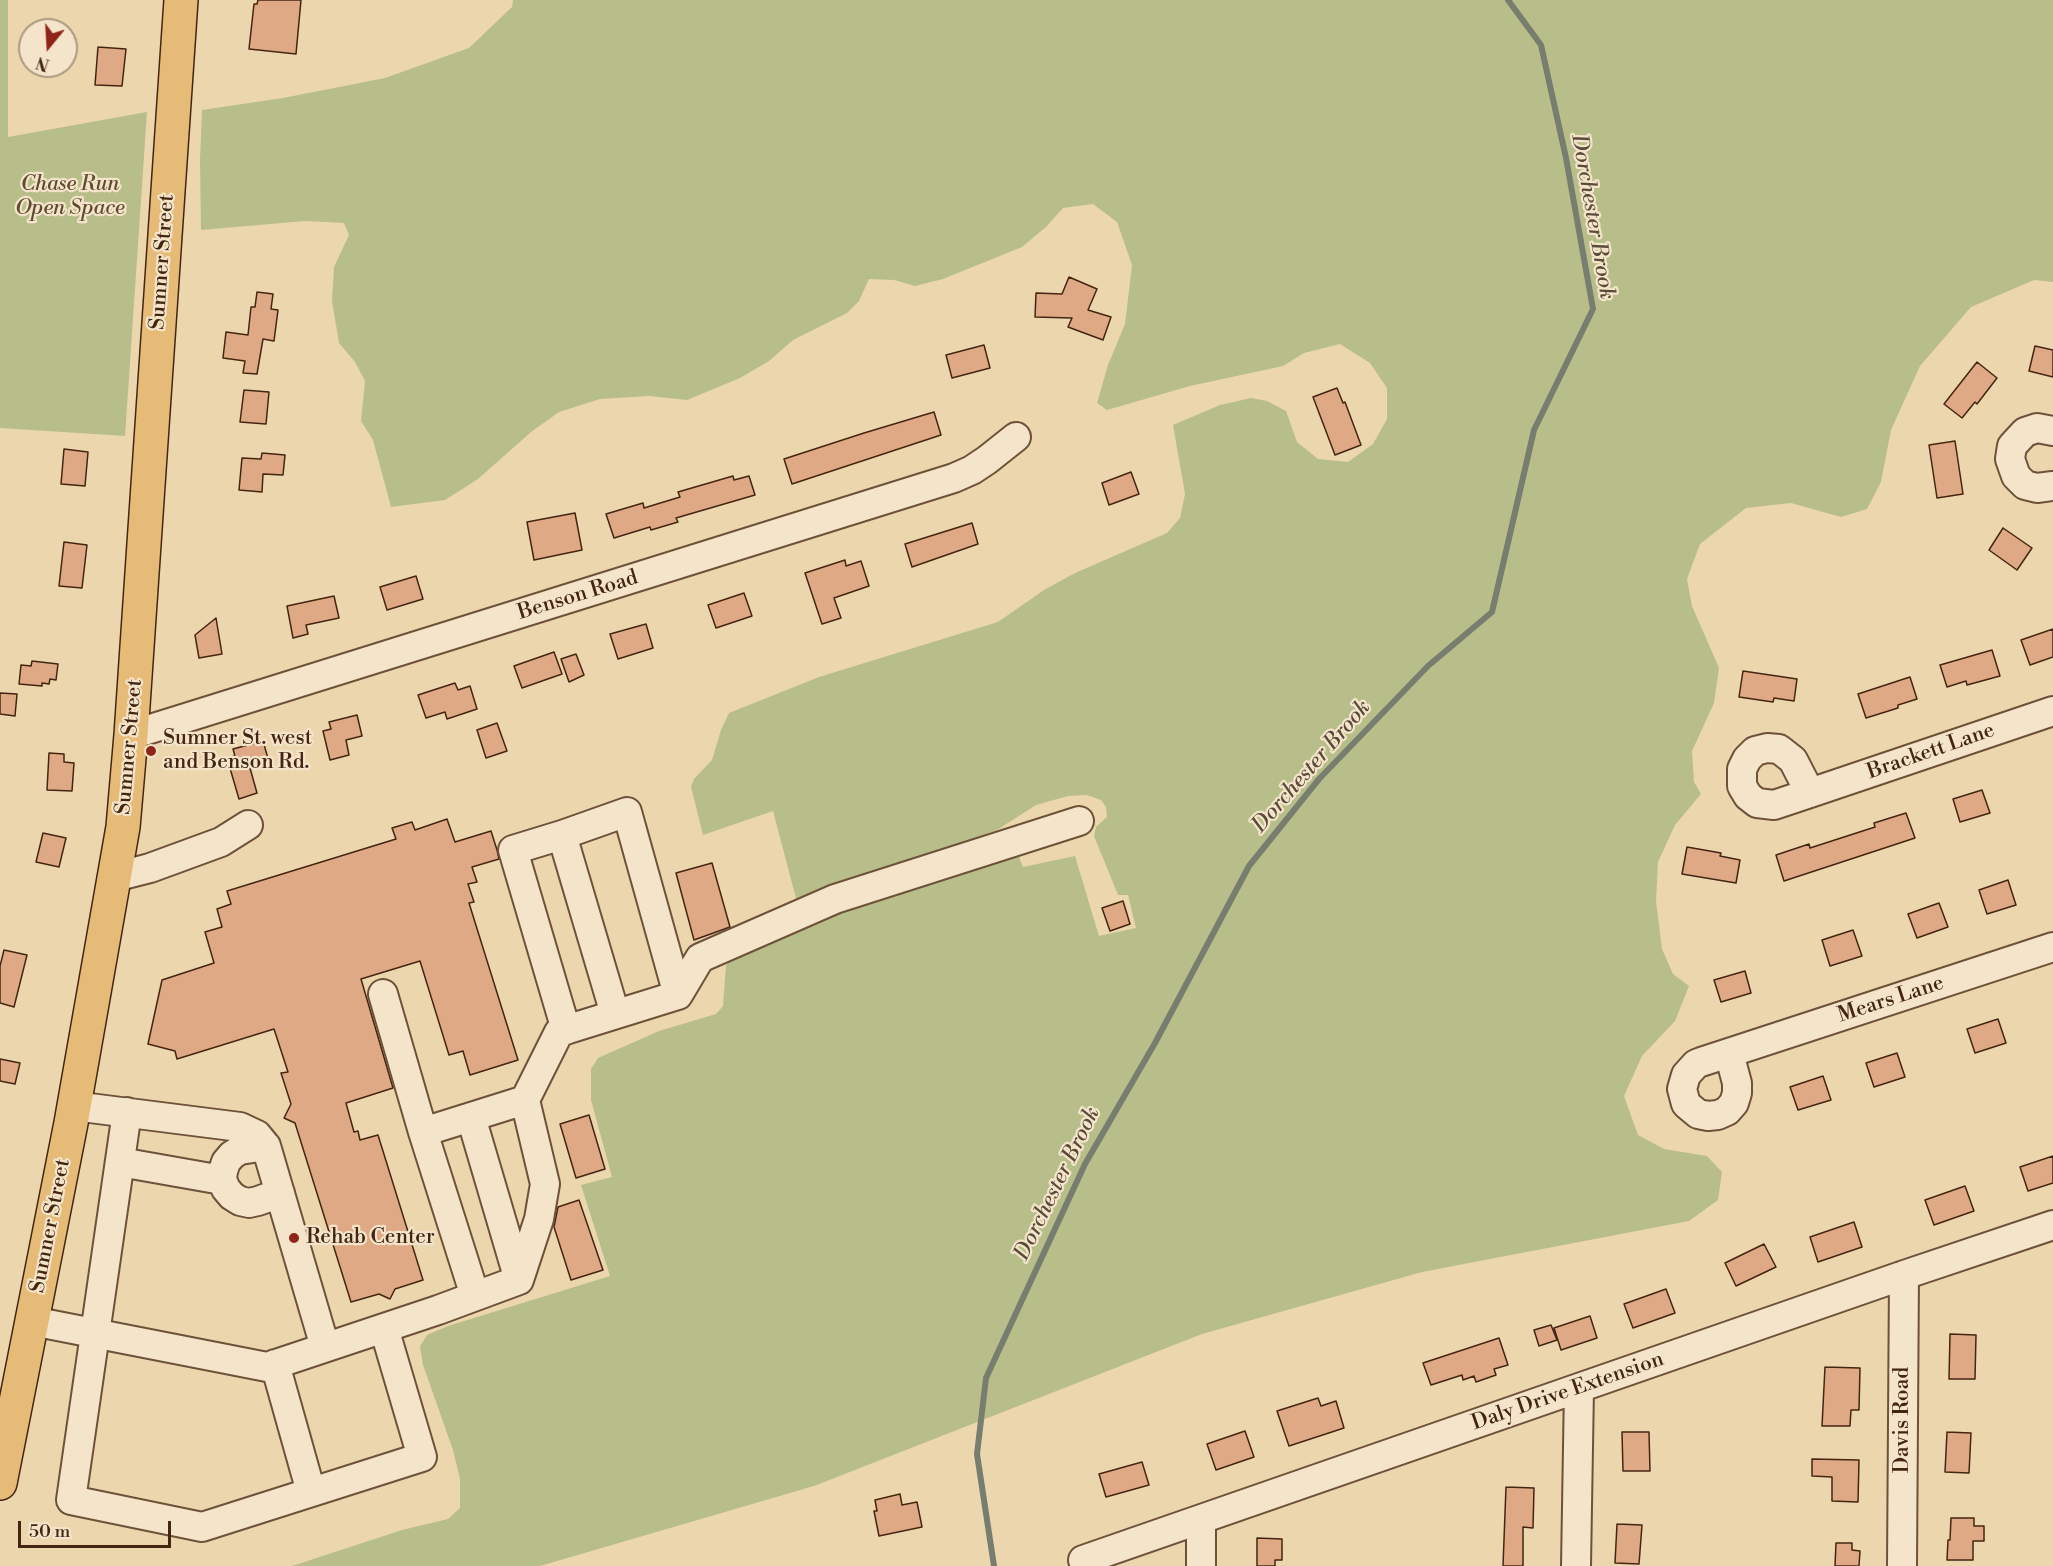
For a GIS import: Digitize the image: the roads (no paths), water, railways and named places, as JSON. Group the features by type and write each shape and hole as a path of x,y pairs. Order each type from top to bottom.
{"main road":[{"name":"Sumner Street","path":"0,1484 74,1106 123,827 181,0"}],"street":[{"path":"2053,431 2037,428 2025,432 2015,441 2010,452 2010,459 2016,477 2025,484 2037,488 2053,486"},
{"name":"Benson Road","path":"131,735 954,478 972,470 1016,437"},
{"name":"Brackett Lane","path":"1810,793 2053,711"},
{"path":"566,1030 513,850 627,812 678,995"},
{"path":"519,1280 539,1219 545,1184 525,1100 559,1032 678,995 700,958 834,899 1079,821"},
{"path":"115,877 150,868 221,842 248,825"},
{"path":"562,835 615,1014"},
{"name":"Mears Lane","path":"1729,1053 2053,947"},
{"path":"383,994 423,1132 475,1296"},
{"path":"423,1132 525,1100"},
{"path":"74,1106 240,1127 257,1135 266,1146 325,1347"},
{"path":"127,1112 71,1500 202,1527 422,1457 384,1328"},
{"path":"471,1117 519,1280"},
{"path":"266,1146 240,1150 232,1155 226,1162 222,1180 231,1196 240,1201 249,1203 280,1193"},
{"path":"120,1162 222,1180"},
{"name":"Daly Drive Extension","path":"1083,1560 2053,1225"},
{"name":"Davis Road","path":"1902,1566 1904,1275"},
{"path":"32,1321 267,1367 519,1280"},
{"path":"275,1364 311,1492"},
{"path":"1576,1566 1579,1388"},
{"path":"1201,1520 1201,1566"}],"waterway":[{"name":"Dorchester Brook","path":"994,1566 977,1454 986,1378 1085,1164 1155,1043 1249,866 1319,779 1428,666 1492,612 1534,430 1593,309 1566,158 1541,45 1508,0"}],"place":[{"name":"Sumner St. west and Benson Rd.","path":"151,751"},
{"name":"Rehab Center","path":"294,1238"}],"park label":[{"name":"Chase Run Open Space","path":"70,197"}]}
